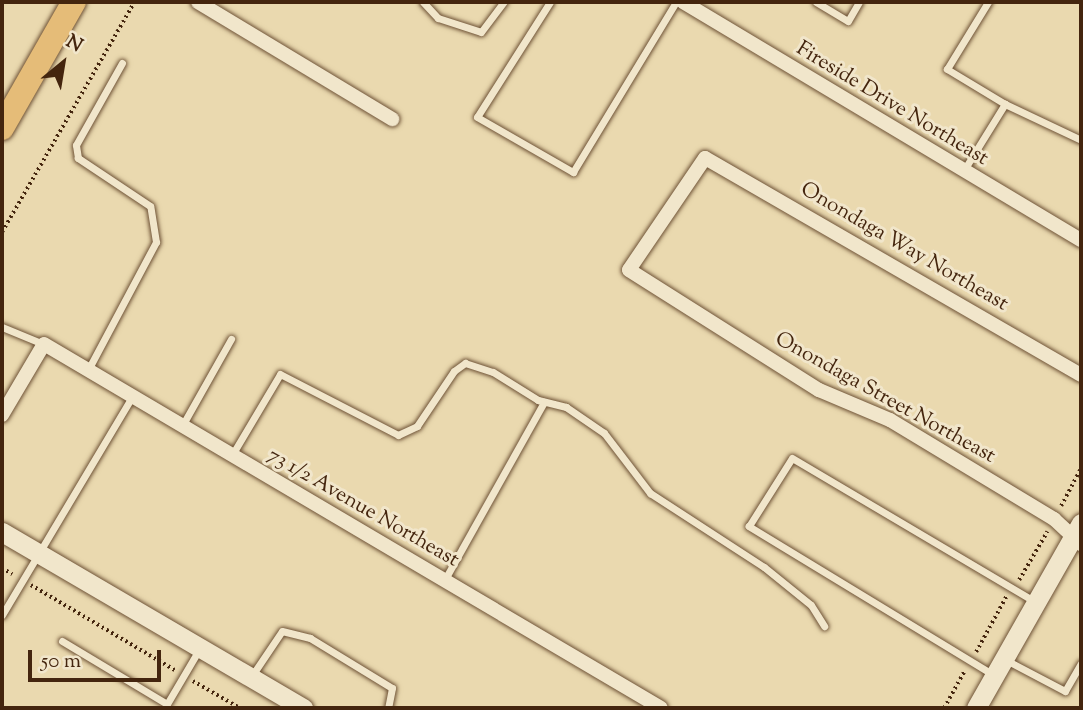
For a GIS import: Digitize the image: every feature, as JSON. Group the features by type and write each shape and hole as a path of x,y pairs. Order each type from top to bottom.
{"highway":[{"path":"2,128 74,2"}],"street":[{"path":"198,2 391,119"},
{"name":"Fireside Drive Northeast","path":"683,2 1081,240"},
{"name":"Onondaga Street Northeast","path":"705,158 629,270 819,390 913,434 1079,534"},
{"name":"Onondaga Way Northeast","path":"705,158 1081,375"},
{"path":"2,415 44,344"},
{"name":"73 1/2 Avenue Northeast","path":"44,344 661,708"},
{"path":"2,532 303,708"},
{"path":"976,708 1035,601 1079,534"}],"lane":[{"path":"423,2 438,18 481,33 504,2"},
{"path":"550,2 477,117 573,173 676,2"},
{"path":"816,2 848,21 859,2"},
{"path":"988,2 947,69 1004,104 1081,140"},
{"path":"87,370 156,242 150,206 78,158 76,145 122,63"},
{"path":"964,171 1004,104"},
{"path":"2,327 44,344"},
{"path":"182,426 231,339"},
{"path":"232,456 280,374 398,435 417,426 454,371 465,363 493,372 544,402 566,407 604,433 650,493 779,579 811,605 824,626"},
{"path":"2,615 132,397"},
{"path":"444,580 544,402"},
{"path":"1035,601 792,458 749,526 970,661 999,667 1065,691 1081,663"},
{"path":"251,677 282,631 310,638 392,688 388,708"},
{"path":"62,641 167,704 200,648"}],"path":[{"path":"2,232 134,2"},
{"path":"1060,508 1081,468"},
{"path":"944,708 1048,529"},
{"path":"2,568 240,708"}]}
